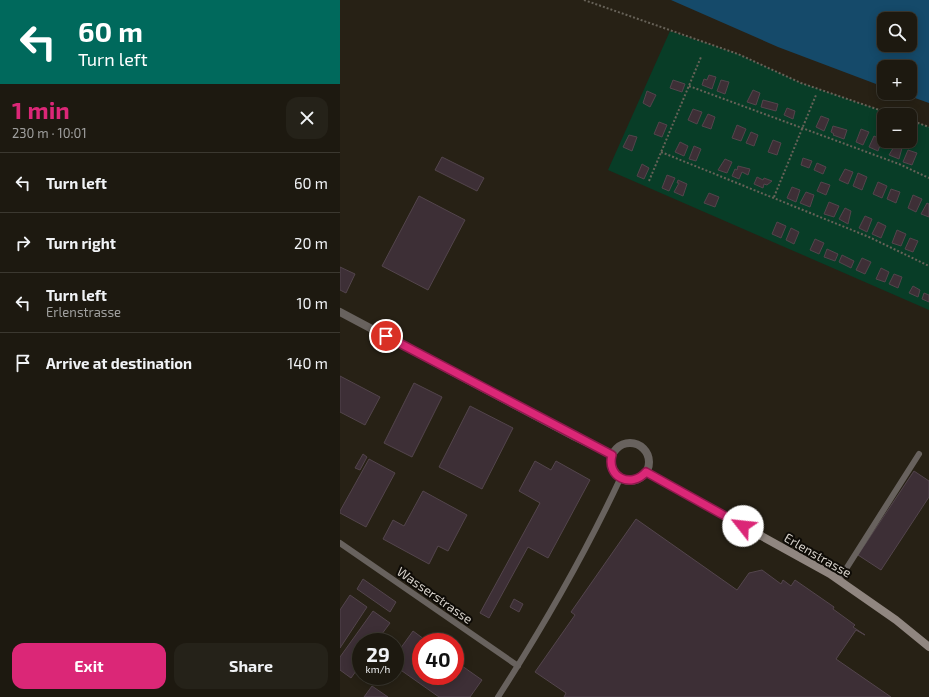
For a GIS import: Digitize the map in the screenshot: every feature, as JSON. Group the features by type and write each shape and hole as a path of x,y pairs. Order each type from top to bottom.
{"street":[{"path":"340,312 612,455"},
{"path":"632,444 638,446 643,450 648,460 646,472 637,480 632,481 620,479 611,466 612,455 621,446 632,444"},
{"name":"Erlenstrasse","path":"646,472 839,580 896,620 929,647"}],"lane":[{"path":"839,580 919,454"},
{"path":"498,697 518,666 568,579 620,479"},
{"name":"Wasserstrasse","path":"340,543 518,666"}],"path":[{"path":"584,0 738,54 801,83 877,109"},
{"path":"649,181 701,57"},
{"path":"689,86 899,164 929,178"},
{"path":"774,198 816,95"},
{"path":"917,123 929,127"},
{"path":"661,152 868,237 929,266"}],"green space":[{"path":"670,31 738,54 801,83 877,109 877,148 917,148 917,123 929,127 929,310 608,170"}],"water":[{"path":"671,0 929,0 929,103 917,99 917,60 877,60 877,84 778,47"}],"building":[{"path":"709,75 716,77 712,89 702,85 704,79 707,80"},
{"path":"673,80 685,84 682,92 670,88"},
{"path":"721,80 729,82 725,94 717,91"},
{"path":"753,90 760,93 756,105 747,102"},
{"path":"647,91 656,95 650,107 643,103"},
{"path":"763,100 778,104 776,111 761,107"},
{"path":"787,108 795,111 793,119 784,115"},
{"path":"693,109 702,112 697,124 688,120"},
{"path":"708,114 715,117 711,129 702,126"},
{"path":"821,116 829,119 824,131 816,127"},
{"path":"659,122 667,125 662,137 654,134"},
{"path":"737,125 746,129 741,141 732,138"},
{"path":"833,126 847,130 844,139 833,135 834,134 831,132"},
{"path":"861,129 869,132 863,145 856,142"},
{"path":"751,132 758,135 754,146 746,143"},
{"path":"629,135 637,137 632,151 623,147"},
{"path":"874,136 877,138 877,148 879,148 878,151 869,147"},
{"path":"773,140 781,143 777,155 768,152"},
{"path":"680,142 688,146 684,156 675,152"},
{"path":"694,146 701,149 696,161 689,159"},
{"path":"893,148 902,148 899,159 889,155"},
{"path":"908,150 917,153 912,165 903,162"},
{"path":"442,157 484,178 477,191 435,170"},
{"path":"803,158 812,161 809,168 801,165"},
{"path":"725,159 732,162 727,173 718,170"},
{"path":"817,163 826,167 823,174 814,170"},
{"path":"642,164 649,168 644,179 637,176"},
{"path":"738,166 750,169 748,175 742,172 739,179 732,176 735,169 737,170"},
{"path":"845,169 853,172 848,184 839,180"},
{"path":"858,173 867,177 862,190 853,186"},
{"path":"667,175 675,178 669,191 662,188"},
{"path":"757,177 763,180 764,178 772,181 767,185 764,184 763,188 754,184"},
{"path":"678,180 687,184 683,196 674,192 679,183 677,183"},
{"path":"821,182 830,185 826,195 817,191"},
{"path":"878,182 887,186 882,198 873,194"},
{"path":"792,187 800,190 796,202 787,198"},
{"path":"891,189 900,192 896,203 887,199"},
{"path":"806,192 814,195 810,207 800,203"},
{"path":"709,193 719,197 715,207 704,203"},
{"path":"913,195 922,199 916,212 908,208"},
{"path":"419,196 465,220 428,290 382,266"},
{"path":"829,202 839,206 834,217 824,214"},
{"path":"927,203 929,204 929,217 921,214"},
{"path":"845,208 851,211 848,224 839,219"},
{"path":"865,216 872,219 867,232 859,228"},
{"path":"777,222 786,226 781,238 772,234"},
{"path":"878,222 886,226 881,238 872,234"},
{"path":"791,228 799,232 794,244 786,240"},
{"path":"897,230 906,234 901,246 892,243"},
{"path":"910,238 918,241 913,252 905,249"},
{"path":"815,239 824,243 819,254 810,250"},
{"path":"827,249 838,254 835,261 824,257"},
{"path":"842,255 854,261 851,268 839,262"},
{"path":"862,258 871,262 865,274 856,270"},
{"path":"340,267 355,274 346,293 340,290"},
{"path":"881,268 889,272 885,282 876,279"},
{"path":"894,274 902,277 898,288 889,284"},
{"path":"913,286 920,290 918,297 909,293"},
{"path":"924,293 929,295 929,302 922,299"},
{"path":"340,376 380,397 365,425 340,412"},
{"path":"414,383 442,397 412,457 384,443"},
{"path":"470,406 513,428 482,489 439,467"},
{"path":"363,454 367,457 360,470 355,468"},
{"path":"369,459 395,473 366,527 340,513 340,511"},
{"path":"535,461 551,470 556,461 590,480 548,558 528,547 489,618 480,613 540,503 519,491"},
{"path":"914,471 929,481 929,497 881,570 858,555"},
{"path":"423,491 467,515 448,551 438,546 429,564 383,539 393,520 404,526"},
{"path":"636,519 737,590 749,573 762,570 781,584 783,580 791,586 795,580 834,607 833,609 855,625 853,627 865,635 856,630 836,659 891,697 564,697 566,693 535,672 575,615 571,612"},
{"path":"363,579 396,602 390,612 357,589"},
{"path":"350,595 367,607 340,648 340,610"},
{"path":"514,599 523,604 519,612 510,607"},
{"path":"373,611 390,623 383,633 357,633"},
{"path":"413,631 416,633 412,633 412,678 404,672 404,644"},
{"path":"352,640 351,678 340,670 340,657"},
{"path":"464,667 482,680 470,697 439,697 422,685 464,685"},
{"path":"372,686 388,697 364,697"}],"route":[{"path":"386,336 575,437 612,455 611,466 613,471 620,479 626,481 637,480 646,472 743,526"}]}
